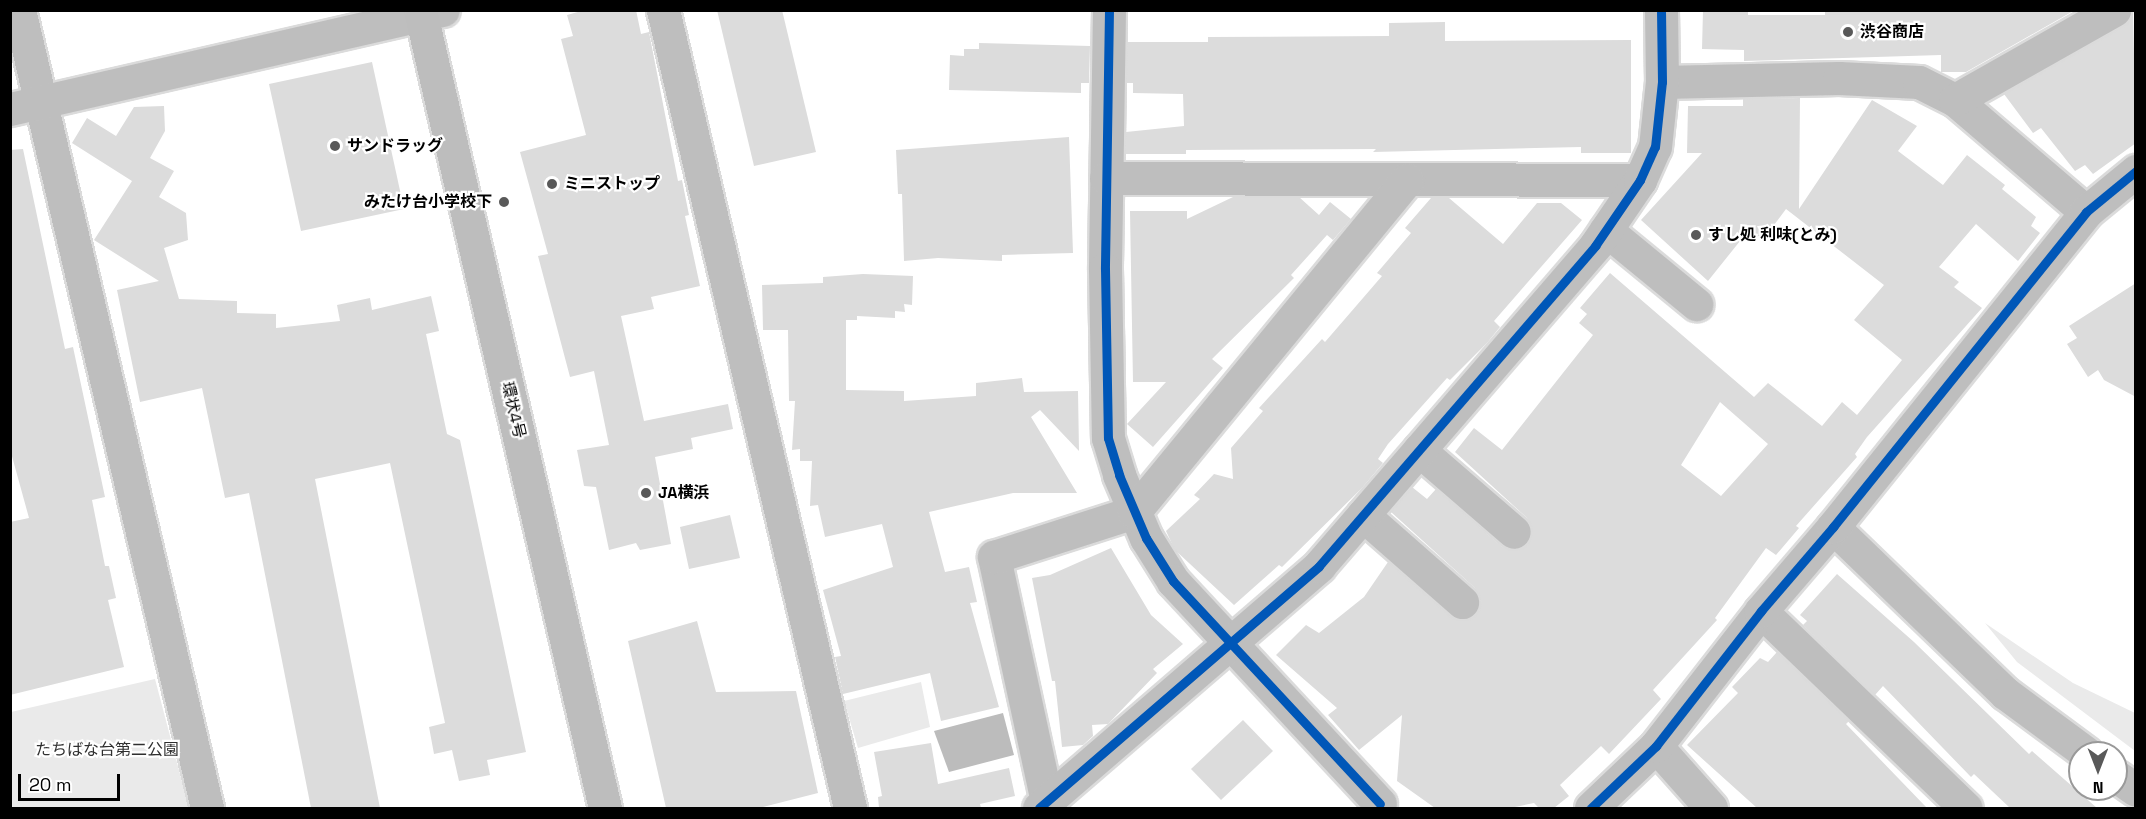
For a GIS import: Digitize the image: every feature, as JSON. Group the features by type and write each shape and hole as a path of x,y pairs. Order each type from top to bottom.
{"main road":[{"name":"環状4号","path":"428,12 605,808"}],"street":[{"path":"19,10 25,106 207,808"},
{"path":"663,10 850,808"},
{"path":"1109,10 1108,438 1134,512 1173,581 1380,804"},
{"path":"1407,180 1134,512 994,557 1043,805 1231,646 1319,566 1606,230 1640,180 1655,147 1662,82 1661,10"},
{"path":"1955,100 2115,10"},
{"path":"25,106 428,12"},
{"path":"1662,82 1839,78 1919,82 1955,100 2086,212"},
{"path":"1591,808 1656,746 1761,611 1833,527 2086,212 2136,171"},
{"path":"1107,178 1640,180"},
{"path":"1606,230 1696,304"},
{"path":"1419,450 1514,532"},
{"path":"1364,515 1462,602"},
{"path":"1833,527 2006,693 2070,741"},
{"path":"1761,611 1966,808"},
{"path":"1656,746 1711,808"}],"green space":[{"path":"1985,623 2073,683 2135,713 2135,751 2128,746 2128,741 2122,741 2017,662"},
{"name":"たちばな台第二公園","path":"155,679 189,808 11,808 11,712"},
{"path":"921,682 930,727 858,748 844,701"}],"shaded area":[{"path":"1003,713 1014,755 949,772 934,731"}],"building":[{"path":"585,10 636,10 641,34 649,32 678,181 682,180 689,215 685,216 700,286 651,297 654,309 621,316 644,421 728,404 733,429 691,438 693,449 655,457 671,544 640,550 636,543 609,550 596,487 584,486 577,450 609,445 594,371 570,377 538,256 548,254 520,152 586,135 561,39 573,36 567,15"},
{"path":"717,10 782,10 816,152 754,166"},
{"path":"1703,10 1748,10 1748,15 1825,15 1825,10 2075,10 1966,72 1941,72 1941,55 1744,61 1744,50 1702,49"},
{"path":"2133,10 2136,143 2093,174 2085,165 2075,171 2041,128 2033,133 2004,94 2123,26"},
{"path":"1445,22 1445,41 1631,40 1631,153 1581,153 1581,147 1373,152 1376,149 1186,150 1186,154 1126,154 1126,132 1184,126 1183,94 1133,93 1133,83 1127,83 1127,42 1208,42 1208,37 1389,36 1389,23"},
{"path":"979,43 1090,46 1089,83 1081,83 1081,93 949,90 950,55 964,56 964,49 979,49"},
{"path":"372,62 404,209 301,231 269,84"},
{"path":"1800,98 1799,209 1872,100 1917,126 1898,151 1943,185 1967,155 2005,185 2002,189 2036,217 2031,226 2040,233 2018,261 1976,224 1939,267 1959,282 1954,287 1982,308 1867,437 1855,454 1857,457 1796,526 1799,528 1776,555 1766,548 1715,618 1717,620 1653,690 1661,699 1609,754 1601,746 1560,785 1569,796 1554,808 1539,808 1534,803 1510,808 1435,808 1397,781 1402,715 1359,750 1328,715 1337,708 1276,655 1306,625 1319,633 1364,597 1388,562 1450,616 1467,620 1476,614 1480,605 1475,588 1391,512 1412,487 1427,499 1436,489 1502,547 1511,550 1528,545 1532,535 1527,518 1455,452 1474,428 1502,450 1593,335 1579,323 1587,314 1580,308 1610,273 1754,397 1768,383 1822,426 1842,402 1857,415 1902,360 1854,320 1884,285 1786,209 1762,241 1748,231 1708,281 1641,220 1702,153 1687,153 1688,106 1743,106 1743,99","holes":["1720,402 1768,444 1721,496 1681,465"]},
{"path":"164,106 165,131 150,158 174,171 159,197 186,213 188,240 164,248 179,299 237,301 237,313 276,314 276,328 340,321 337,305 370,298 372,310 431,296 439,331 426,334 447,434 460,440 526,752 487,760 490,775 459,781 452,750 434,754 429,727 445,723 390,463 315,479 380,808 311,808 249,493 225,498 202,388 140,402 117,290 159,281 94,240 132,181 72,143 87,118 116,136 134,107"},
{"path":"1069,137 1073,253 1002,255 1002,261 938,258 904,261 902,194 898,194 896,150"},
{"path":"23,149 65,349 73,347 105,497 92,500 105,566 109,566 116,598 108,600 124,667 10,695 10,522 29,518 10,449 10,150"},
{"path":"1233,197 1299,197 1319,215 1330,202 1351,219 1333,240 1327,235 1291,275 1294,278 1212,359 1223,368 1153,447 1127,424 1166,382 1133,382 1130,211 1187,211 1187,219"},
{"path":"1431,198 1449,198 1503,244 1537,203 1561,203 1582,220 1494,321 1500,327 1487,343 1450,380 1447,378 1388,444 1378,459 1383,463 1362,488 1282,567 1279,565 1234,605 1175,550 1166,531 1200,499 1194,495 1214,474 1233,479 1231,448 1263,411 1259,408 1322,339 1325,342 1382,276 1377,273 1411,233 1405,228"},
{"path":"863,274 913,276 912,305 904,304 905,312 895,311 895,318 857,316 857,320 846,320 846,390 904,391 904,401 976,396 976,383 1022,378 1024,392 1078,391 1079,451 1040,410 1031,417 1077,493 1013,493 929,512 945,572 969,567 977,602 970,603 999,707 941,721 930,673 843,694 835,657 841,656 823,590 893,567 882,524 825,537 818,505 810,506 812,461 800,461 800,449 792,450 795,401 789,401 788,330 763,330 762,285 823,283 823,277"},
{"path":"2136,283 2136,397 2104,380 2098,370 2088,377 2067,344 2077,338 2069,326"},
{"path":"730,515 740,558 689,569 680,527"},
{"path":"1111,548 1151,615 1183,644 1153,669 1157,673 1108,724 1092,725 1093,736 1083,745 1062,747 1055,681 1052,681 1032,578 1050,575"},
{"path":"1837,574 1914,642 2029,754 2032,751 2068,783 2068,801 2089,801 2097,808 2010,808 1974,774 1971,777 1883,686 1875,695 1803,625 1807,621 1800,615"},
{"path":"697,621 716,692 796,691 818,793 759,808 666,808 628,641"},
{"path":"1777,652 1849,721 1846,724 1927,808 1757,808 1687,745 1738,693 1732,687 1760,658 1768,662"},
{"path":"1243,720 1273,751 1221,800 1191,769"},
{"path":"931,743 938,784 1009,768 1015,796 980,804 981,808 879,808 878,797 882,796 874,752"}],"cycle path":[{"path":"1109,10 1105,269 1108,438 1119,475 1146,538 1173,581 1380,804"},
{"path":"1039,808 1319,566 1595,246 1640,180 1655,147 1662,82 1661,10"},
{"path":"1591,808 1656,746 1761,611 1833,527 2086,212 2136,171"}],"place":[{"name":"渋谷商店","path":"1848,32"},
{"name":"サンドラッグ","path":"335,146"},
{"name":"ミニストップ","path":"552,184"},
{"name":"みたけ台小学校下","path":"504,202"},
{"name":"すし処 利味(とみ)","path":"1696,235"},
{"name":"JA横浜","path":"646,493"}]}
